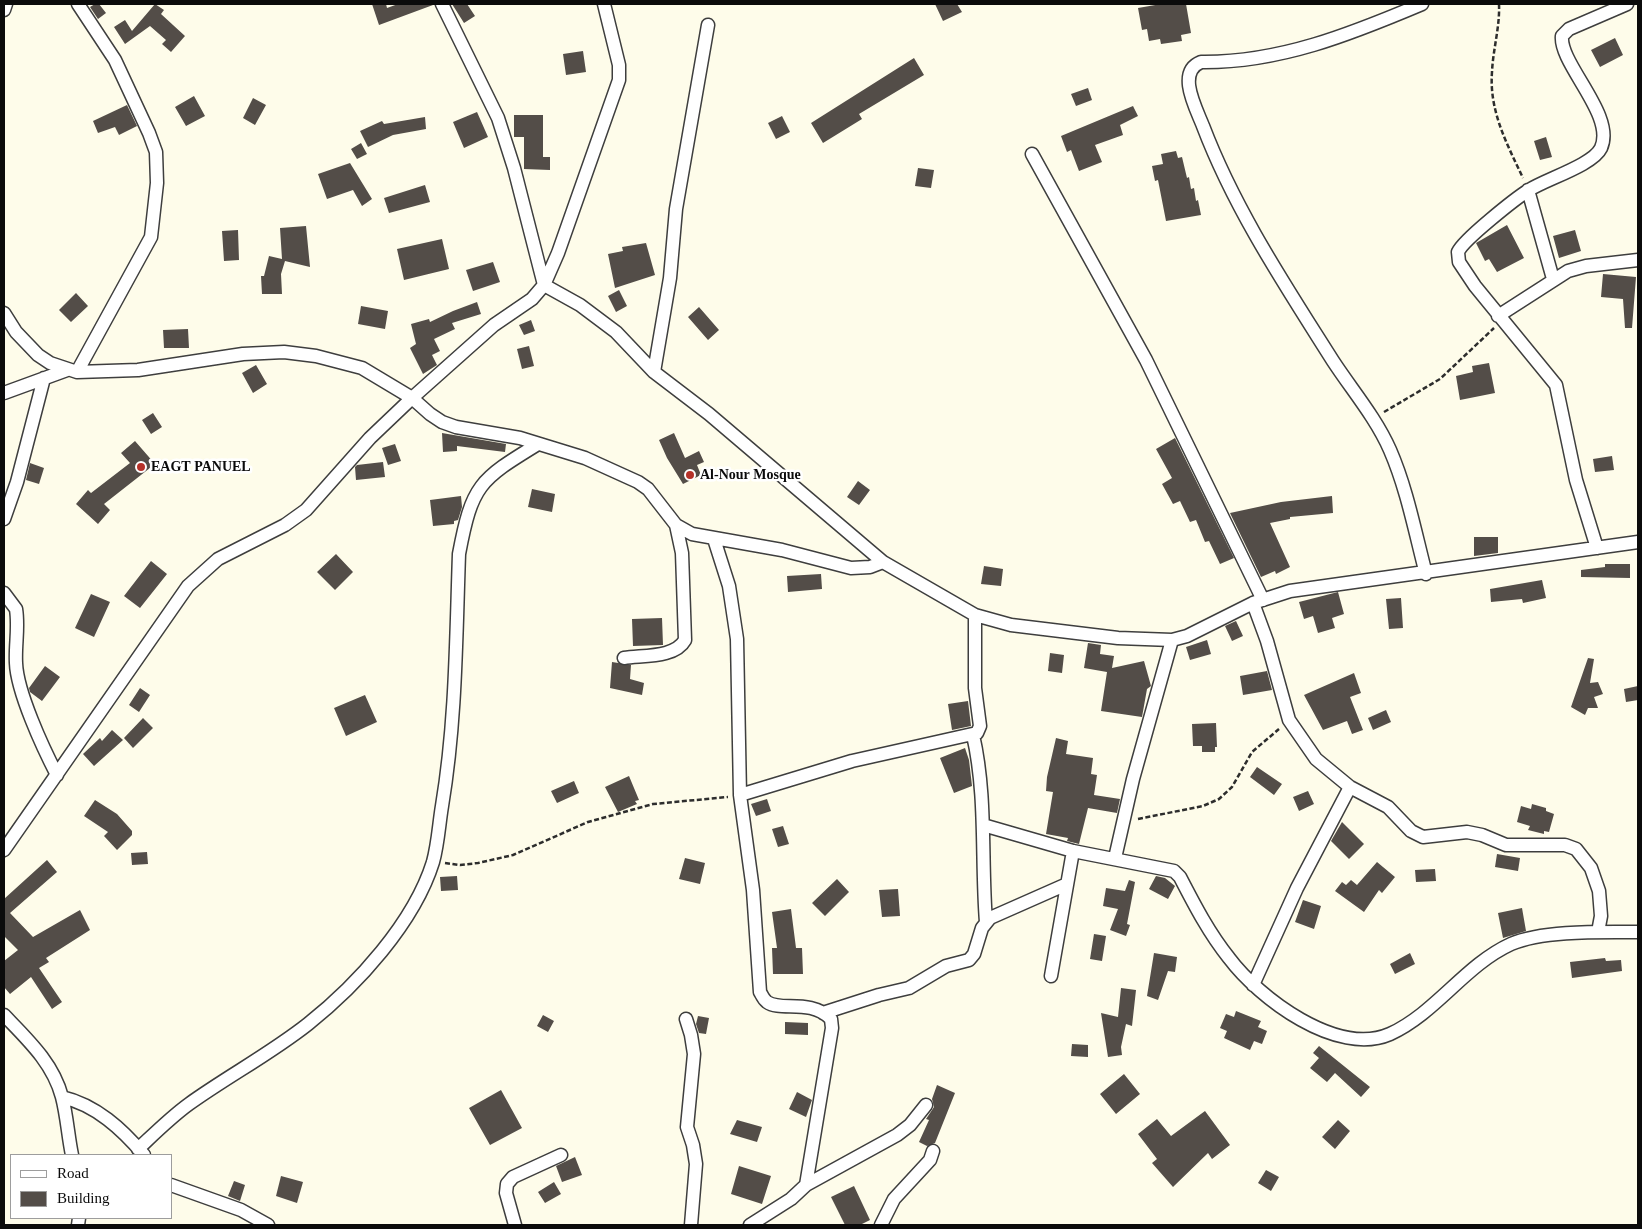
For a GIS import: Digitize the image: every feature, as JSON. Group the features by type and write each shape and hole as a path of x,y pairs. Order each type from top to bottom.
{"street":[{"path":"4,10 6,4"},
{"path":"72,371 151,237 156,184 156,152 149,133 115,60 78,4"},
{"path":"442,4 498,118 514,168 544,285 580,305 616,332 654,372 754,452 883,562 975,615 1011,626 1118,638 1172,640 1187,636 1258,602 1290,591 1426,574 1638,542"},
{"path":"4,850 188,586 218,559 285,525 306,510 370,438 412,398 494,325 532,299 544,285 558,253 619,80 619,65 604,4"},
{"path":"1422,4 1336,39 1246,60 1201,62 1195,65 1189,73 1189,84 1194,101 1241,210 1282,280 1375,423 1390,450 1404,490 1426,574"},
{"path":"1597,548 1576,480 1556,385 1499,318 1463,269 1459,262 1458,252 1467,240 1528,190 1596,155 1604,138 1604,128 1565,50 1562,36 1569,29 1627,4"},
{"path":"654,372 670,278 681,176 708,25"},
{"path":"1032,154 1146,360 1258,602 1289,720 1316,759 1350,787 1388,807 1411,831 1423,837 1438,837 1467,832 1482,835 1506,845 1565,845 1576,849 1591,868 1599,891 1601,916 1598,932"},
{"path":"1528,190 1553,279"},
{"path":"1499,318 1553,279 1568,271 1586,266 1638,260"},
{"path":"4,313 16,332 38,355 72,371"},
{"path":"4,393 44,378 72,371 138,370 243,354 284,352 316,356 362,368 412,398 442,422 456,427 520,438 585,458 638,482 648,489 676,525 692,534 782,550 850,568 870,567 883,562"},
{"path":"4,519 18,482 44,378"},
{"path":"62,1097 82,1102 99,1112 141,1152 183,1108 309,1024 379,958 421,889 433,861 451,748 459,554 472,501 486,479 538,444"},
{"path":"624,658 672,652 681,647 685,640 682,553 676,525"},
{"path":"714,539 729,586 736,631 740,795 753,890 760,992 765,1001 771,1004 797,1005 823,1013 831,1020 832,1028 806,1185"},
{"path":"4,593 16,608 16,664 19,682 41,744 57,774"},
{"path":"740,795 852,761 973,735 978,732 980,726 974,680 975,615"},
{"path":"1115,858 1133,779 1172,640"},
{"path":"823,1013 879,995 909,988 946,966 969,960 974,954 986,922 983,880 981,768 973,735"},
{"path":"1253,985 1297,888 1350,787"},
{"path":"983,825 1074,851 1164,868 1177,874 1210,932 1230,960 1253,985 1297,1016 1324,1032 1348,1038 1370,1040 1389,1034 1406,1025 1492,956 1512,944 1541,937 1598,932 1638,932"},
{"path":"1051,976 1074,851"},
{"path":"986,922 1067,884"},
{"path":"4,1015 45,1059 62,1097 72,1154"},
{"path":"686,1019 692,1034 694,1054 687,1127 694,1145 696,1164 691,1225"},
{"path":"750,1225 791,1199 806,1185 897,1135 910,1125 926,1106"},
{"path":"880,1225 894,1199 930,1160 933,1151"},
{"path":"515,1225 506,1193 507,1184 513,1177 561,1155"},
{"path":"172,1186 241,1210 268,1225"}],"path":[{"path":"1498,4 1500,19 1492,73 1493,103 1499,125 1528,190"},
{"path":"1375,423 1387,408 1440,379 1452,369 1499,318"},
{"path":"1124,822 1203,806 1219,799 1232,787 1252,752 1289,720"},
{"path":"433,861 460,865 492,860 536,847 566,830 588,822 653,804 740,795"}],"building":[{"path":"99,4 106,13 98,19 90,7"},
{"path":"155,4 164,10 161,14 185,36 171,52 162,44 166,40 150,26 125,44 114,27 125,20 132,31"},
{"path":"372,4 386,4 387,8 398,4 433,5 379,25"},
{"path":"452,4 467,4 475,16 464,23"},
{"path":"935,4 957,4 962,12 943,21"},
{"path":"1161,4 1186,4 1191,33 1181,35 1182,41 1161,44 1160,39 1149,41 1147,29 1142,30 1138,8"},
{"path":"1615,38 1623,55 1600,67 1591,50"},
{"path":"583,51 586,72 566,75 563,54"},
{"path":"914,58 924,75 859,114 862,119 823,143 811,123"},
{"path":"1088,88 1092,100 1076,106 1071,94"},
{"path":"194,96 205,116 186,126 175,107"},
{"path":"253,98 266,105 255,125 243,118"},
{"path":"127,105 137,126 119,135 115,127 98,133 93,121"},
{"path":"1133,106 1138,116 1120,125 1123,135 1095,145 1102,162 1079,171 1071,150 1067,152 1061,136"},
{"path":"477,112 488,137 464,148 453,122"},
{"path":"514,115 543,115 543,157 550,157 550,170 524,169 524,137 514,137"},
{"path":"782,116 790,132 776,139 768,123"},
{"path":"425,117 426,129 393,135 368,147 360,131 382,121 384,124"},
{"path":"1546,137 1552,157 1540,160 1534,141"},
{"path":"361,143 367,154 357,159 351,149"},
{"path":"1176,151 1178,158 1182,157 1191,189 1194,188 1196,201 1198,200 1201,215 1166,221 1158,180 1155,181 1152,166 1163,164 1161,154"},
{"path":"350,163 372,199 362,206 353,190 327,199 318,174"},
{"path":"918,168 934,170 931,188 915,186"},
{"path":"425,185 430,202 389,213 384,198"},
{"path":"1507,225 1524,258 1497,272 1489,259 1485,261 1476,243"},
{"path":"306,226 310,267 285,261 281,274 282,294 262,294 261,276 264,276 269,256 282,259 280,228"},
{"path":"238,230 239,260 224,261 222,231"},
{"path":"1575,230 1581,251 1559,258 1553,236"},
{"path":"442,239 449,269 404,280 397,249"},
{"path":"646,243 655,275 615,288 608,254 623,251 622,247"},
{"path":"493,262 500,282 473,291 466,270"},
{"path":"1603,274 1636,277 1632,328 1625,328 1623,299 1601,297"},
{"path":"619,290 627,306 616,312 608,296"},
{"path":"76,293 88,306 71,322 59,310"},
{"path":"477,302 481,314 452,323 455,329 434,339 440,351 432,355 437,365 423,374 410,348 416,344 411,324 429,319 430,322"},
{"path":"361,306 388,311 385,329 358,324"},
{"path":"699,307 719,330 708,340 688,317"},
{"path":"531,320 535,331 524,335 519,325"},
{"path":"188,329 189,348 164,348 163,330"},
{"path":"529,346 534,366 522,369 517,349"},
{"path":"1489,363 1495,393 1460,400 1456,376 1473,372 1472,366"},
{"path":"256,365 267,384 253,393 242,373"},
{"path":"153,413 162,427 151,434 142,420"},
{"path":"442,433 506,444 505,452 457,446 457,451 443,452"},
{"path":"674,433 685,458 699,451 704,462 697,465 701,475 683,484 667,458 659,440"},
{"path":"1175,438 1234,558 1220,564 1209,541 1205,542 1196,520 1190,522 1180,501 1173,504 1162,484 1172,478 1156,449"},
{"path":"135,441 155,464 104,504 110,510 98,524 76,504 88,490 91,493 130,463 121,453"},
{"path":"395,444 401,461 388,465 382,448"},
{"path":"1612,456 1614,470 1595,472 1593,459"},
{"path":"383,462 385,477 356,480 355,467 357,465"},
{"path":"30,463 44,468 39,484 26,480"},
{"path":"858,481 870,490 859,505 847,497"},
{"path":"532,489 555,494 552,512 528,507"},
{"path":"461,496 462,507 458,520 454,521 454,524 433,526 430,500"},
{"path":"1332,496 1333,513 1290,517 1290,519 1270,523 1290,567 1276,574 1275,571 1261,577 1230,513 1281,502"},
{"path":"1474,537 1498,537 1498,553 1474,556"},
{"path":"336,554 353,572 335,590 317,572"},
{"path":"151,561 167,574 140,608 124,596"},
{"path":"1605,564 1630,564 1630,578 1581,577 1581,570 1605,567"},
{"path":"984,566 1003,569 1001,586 981,584"},
{"path":"821,574 822,589 788,592 787,576"},
{"path":"1542,580 1546,598 1523,603 1522,599 1491,602 1490,589"},
{"path":"1338,592 1344,614 1332,618 1335,628 1318,633 1313,616 1304,619 1299,602"},
{"path":"91,594 110,602 94,637 75,628"},
{"path":"1401,598 1403,628 1389,629 1386,599"},
{"path":"662,618 663,645 633,646 632,619"},
{"path":"1236,621 1243,636 1232,641 1225,626"},
{"path":"1207,640 1211,654 1190,660 1186,647"},
{"path":"1088,643 1101,645 1100,654 1114,656 1112,668 1144,661 1151,686 1147,689 1142,717 1101,711 1107,672 1084,668"},
{"path":"1050,653 1064,655 1062,673 1048,671"},
{"path":"1588,658 1594,659 1590,683 1598,682 1603,694 1594,697 1598,708 1588,708 1585,715 1571,707"},
{"path":"612,662 631,665 630,679 644,683 642,695 610,688"},
{"path":"45,666 60,677 42,701 30,692 29,688"},
{"path":"1267,671 1272,690 1243,695 1240,676"},
{"path":"1354,673 1361,693 1350,697 1363,730 1352,734 1347,721 1323,730 1304,695"},
{"path":"1638,686 1638,700 1626,702 1624,689"},
{"path":"140,688 150,695 139,712 129,705"},
{"path":"365,695 377,722 346,736 334,708"},
{"path":"968,701 971,726 952,730 948,704"},
{"path":"1386,710 1391,722 1373,730 1368,718"},
{"path":"143,718 153,728 133,748 124,738"},
{"path":"1216,723 1217,747 1215,747 1215,752 1202,752 1202,746 1193,746 1192,724"},
{"path":"112,730 123,740 94,766 83,754 100,738 102,741"},
{"path":"1056,738 1068,741 1066,754 1093,758 1091,774 1097,775 1094,795 1120,799 1117,813 1088,808 1079,844 1067,841 1068,838 1046,834 1053,792 1046,791 1047,777"},
{"path":"965,748 969,760 972,786 954,793 940,758"},
{"path":"1257,767 1282,784 1274,795 1250,777"},
{"path":"629,776 639,800 635,801 637,804 618,812 605,787"},
{"path":"574,781 579,793 557,803 551,791"},
{"path":"1308,791 1314,804 1299,811 1293,797"},
{"path":"767,799 771,811 756,816 751,804"},
{"path":"95,800 117,814 132,831 132,835 117,850 104,836 108,832 84,816"},
{"path":"1532,804 1546,808 1546,811 1554,814 1549,832 1544,831 1544,834 1528,830 1530,826 1517,822 1521,806 1531,809"},
{"path":"1342,822 1364,844 1349,859 1331,841"},
{"path":"783,826 789,844 778,847 772,829"},
{"path":"147,852 148,864 132,865 131,853"},
{"path":"1497,854 1520,858 1518,871 1495,867"},
{"path":"685,858 705,863 700,884 679,879"},
{"path":"47,860 57,872 10,913 33,937 80,910 90,930 46,958 49,962 39,968 62,1002 52,1009 31,977 10,994 4,987 4,961 18,950 4,936 4,899"},
{"path":"1377,862 1395,877 1382,893 1379,890 1364,912 1335,891 1342,882 1346,885 1351,880 1357,885"},
{"path":"1435,869 1436,881 1416,882 1415,870"},
{"path":"457,876 458,890 441,891 440,877"},
{"path":"1156,876 1165,878 1175,886 1168,899 1149,889"},
{"path":"837,879 849,892 825,916 812,903"},
{"path":"1129,880 1135,882 1127,924 1130,925 1126,936 1110,930 1118,909 1103,906 1106,888 1125,891"},
{"path":"898,889 900,916 882,917 879,890"},
{"path":"1303,900 1321,906 1314,929 1295,922"},
{"path":"1522,908 1526,931 1503,938 1498,913"},
{"path":"791,909 796,948 802,948 803,974 773,974 772,948 777,948 772,912"},
{"path":"1094,934 1106,936 1102,961 1090,959"},
{"path":"1154,953 1177,957 1175,972 1168,971 1158,1000 1147,996"},
{"path":"1410,953 1415,964 1395,974 1390,964"},
{"path":"1605,958 1606,961 1621,960 1622,971 1572,978 1570,962"},
{"path":"1121,988 1136,990 1132,1026 1126,1024 1121,1047 1122,1055 1108,1057 1101,1013 1118,1017"},
{"path":"1236,1011 1261,1021 1258,1027 1267,1031 1262,1044 1254,1041 1250,1050 1224,1038 1227,1031 1220,1028 1226,1014 1234,1017"},
{"path":"543,1015 554,1021 548,1032 537,1026"},
{"path":"698,1016 709,1018 706,1034 699,1033 696,1024"},
{"path":"785,1022 808,1023 808,1035 785,1034"},
{"path":"1072,1044 1088,1045 1088,1057 1071,1056"},
{"path":"1319,1046 1370,1087 1361,1097 1335,1073 1327,1082 1310,1068 1319,1058 1313,1053"},
{"path":"1124,1074 1140,1094 1116,1114 1100,1094"},
{"path":"937,1085 955,1093 935,1143 927,1146 919,1142 929,1120 926,1119 934,1107 932,1099"},
{"path":"501,1090 522,1128 490,1145 469,1108"},
{"path":"797,1092 812,1100 806,1117 789,1109"},
{"path":"1205,1111 1230,1145 1212,1159 1208,1153 1173,1187 1152,1163 1157,1159 1138,1134 1157,1119 1171,1136"},
{"path":"737,1120 762,1127 757,1142 730,1134"},
{"path":"1338,1120 1350,1131 1335,1149 1322,1137"},
{"path":"575,1157 582,1175 562,1182 556,1166"},
{"path":"739,1166 771,1176 762,1204 731,1194"},
{"path":"1266,1170 1279,1177 1271,1191 1258,1183"},
{"path":"281,1176 303,1182 297,1203 276,1196"},
{"path":"234,1181 245,1185 240,1201 228,1196"},
{"path":"554,1182 561,1194 545,1203 538,1192"},
{"path":"854,1186 870,1220 860,1225 845,1225 831,1197"}],"place":[{"name":"EAGT PANUEL","path":"141,467"},
{"name":"Al-Nour Mosque","path":"690,475"}]}
